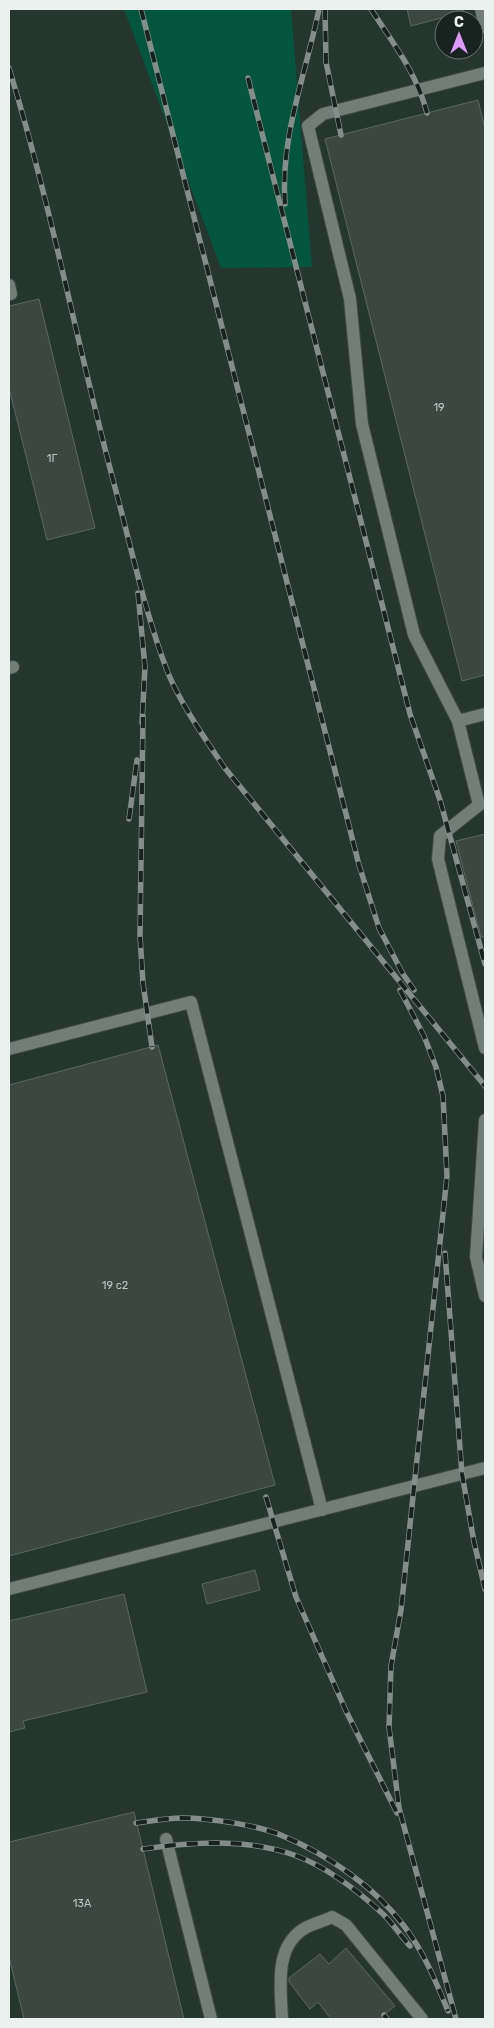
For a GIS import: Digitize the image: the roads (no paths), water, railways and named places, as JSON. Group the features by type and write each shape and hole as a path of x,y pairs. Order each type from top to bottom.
{"lane":[{"path":"481,9 485,27"},
{"path":"485,73 323,114 308,126 350,299 362,424 414,635 458,721 479,804 440,836 438,859 485,1048"},
{"path":"458,721 485,714"},
{"path":"9,1049 190,1002 322,1510"},
{"path":"485,1120 476,1258 485,1296"},
{"path":"9,1589 485,1468"},
{"path":"166,1839 211,2019"},
{"path":"282,2019 281,1963 287,1946 305,1928 332,1918 346,1925 422,2019"}],"railway":[{"path":"141,9 359,865 379,928 403,974 414,990"},
{"path":"285,204 284,179 290,130 319,9"},
{"path":"325,9 326,62 341,135"},
{"path":"371,9 410,71 417,84 427,113"},
{"path":"9,68 39,174 103,442 140,585 168,673 194,721 224,767 485,1086"},
{"path":"248,78 410,714 440,800 485,964"},
{"path":"138,593 145,667 142,723"},
{"path":"143,717 140,936 143,983 152,1047"},
{"path":"129,819 137,760"},
{"path":"400,990 424,1036 436,1067 443,1096 447,1176 401,1610 391,1666 389,1727 399,1808 456,2019"},
{"path":"445,1253 462,1474 474,1542 485,1589"},
{"path":"266,1497 296,1597 346,1711 397,1813"},
{"path":"136,1823 182,1818 206,1819 247,1825 273,1832 317,1853 365,1885 404,1926 424,1957 448,2011"},
{"path":"143,1849 219,1843 257,1846 294,1855 330,1873 363,1896 383,1914 410,1946"},
{"path":"384,2015 387,2019"}]}
